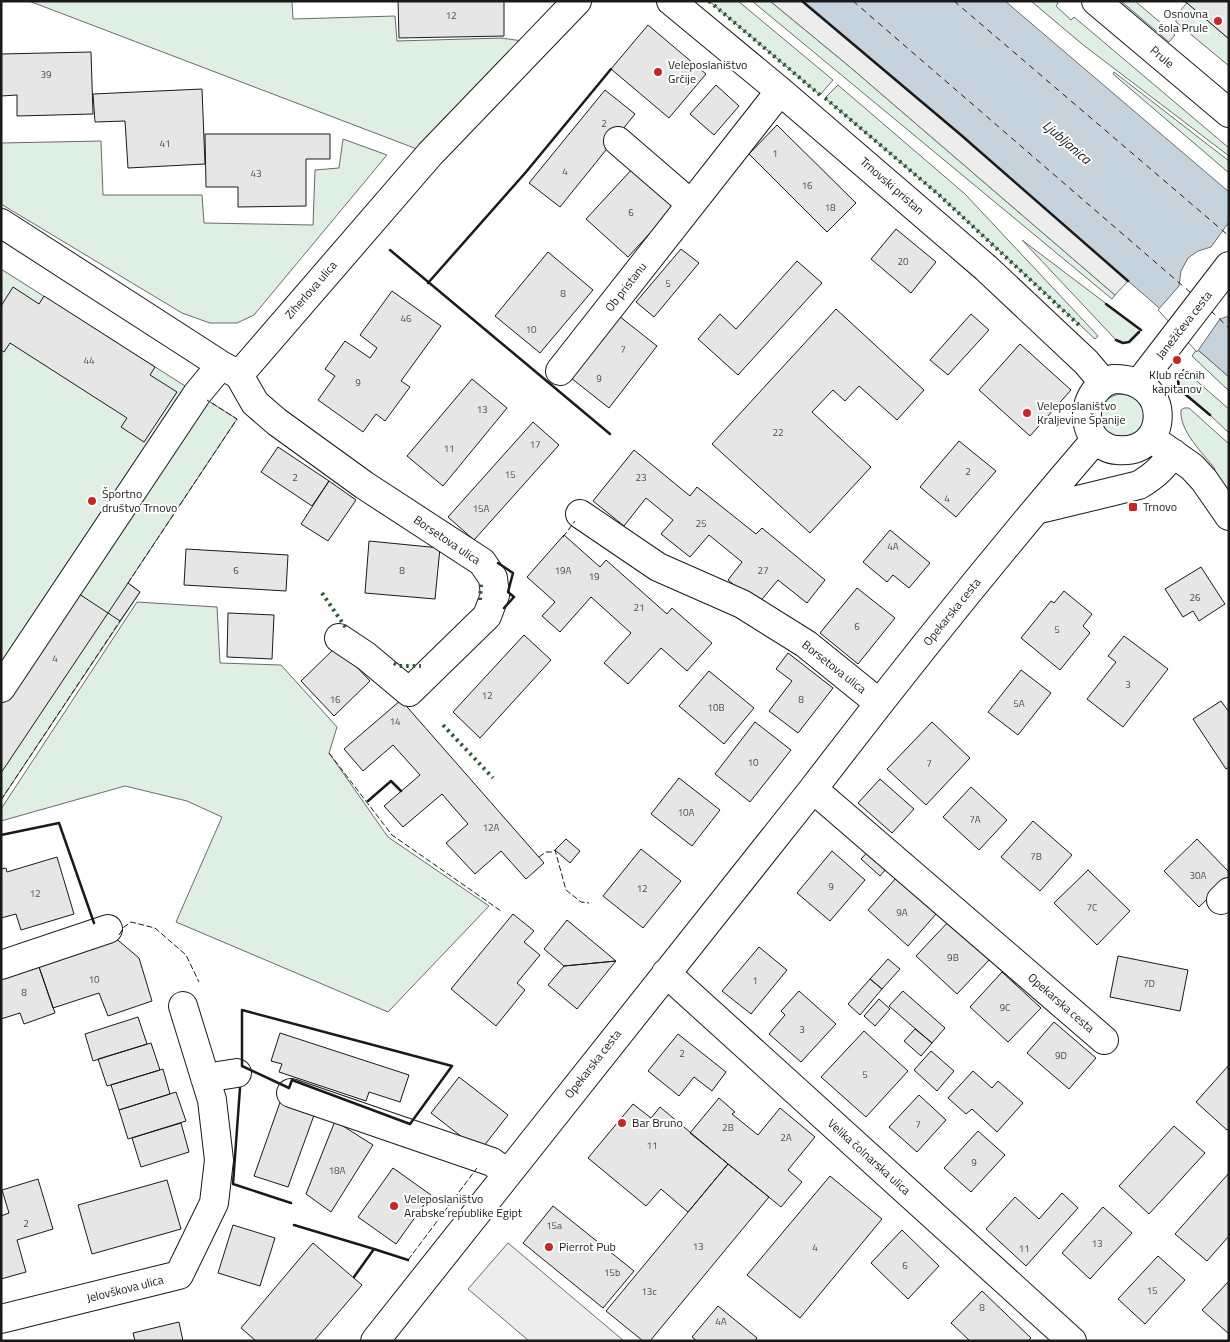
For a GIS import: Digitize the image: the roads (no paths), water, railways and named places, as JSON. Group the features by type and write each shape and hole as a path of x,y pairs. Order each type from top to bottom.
{"street":[{"name":"Ziherlova ulica","path":"1,688 197,394 230,370 430,154 577,1"},
{"name":"Trnovski pristan","path":"671,1 780,91 986,268 1086,362 1104,382"},
{"name":"Prule","path":"1096,1 1229,113"},
{"name":"Ob pristanu","path":"560,371 780,91"},
{"path":"618,141 691,204"},
{"path":"1,223 230,370"},
{"name":"Janežičeva cesta","path":"1139,383 1229,266"},
{"name":"Borsetova ulica","path":"230,370 255,403 278,422 364,485 482,562 493,578 495,595 487,616 409,692 366,656 338,638"},
{"path":"1126,378 1139,383 1151,394 1156,405 1157,426 1151,438 1141,446 1127,451 1114,450 1095,440 1087,422 1087,409 1095,389 1104,382 1113,379 1126,378"},
{"path":"1151,438 1192,467 1204,480 1229,516"},
{"name":"Opekarska cesta","path":"375,1341 813,789 879,703 1004,547 1095,440"},
{"path":"1036,510 1138,485 1153,477 1173,453"},
{"name":"Borsetova ulica","path":"580,514 658,567 750,609 806,644 879,703"},
{"name":"Opekarska cesta","path":"813,789 1104,1040"},
{"path":"1,965 108,929"},
{"name":"Velika čolnarska ulica","path":"666,973 1072,1341"},
{"name":"Jelovškova ulica","path":"1,1320 179,1275 214,1203 219,1160 212,1100 183,1006"},
{"path":"205,1078 237,1073"},
{"path":"291,1093 492,1162 507,1173"}],"water":[{"name":"Ljubljanica","path":"802,1 1005,1 1229,192 1229,377 1197,349 1158,307 961,135"}],"place":[{"name":"Osnovna šola Prule","path":"1218,21"},
{"name":"Veleposlaništvo Grčije","path":"658,72"},
{"name":"Klub rečnih kapitanov","path":"1177,360"},
{"name":"Veleposlaništvo Kraljevine Španije","path":"1027,413"},
{"name":"Športno društvo Trnovo","path":"92,501"},
{"name":"Trnovo","path":"1133,507"},
{"name":"Bar Bruno","path":"622,1123"},
{"name":"Veleposlaništvo Arabske republike Egipt","path":"394,1206"},
{"name":"Pierrot Pub","path":"549,1247"}]}
